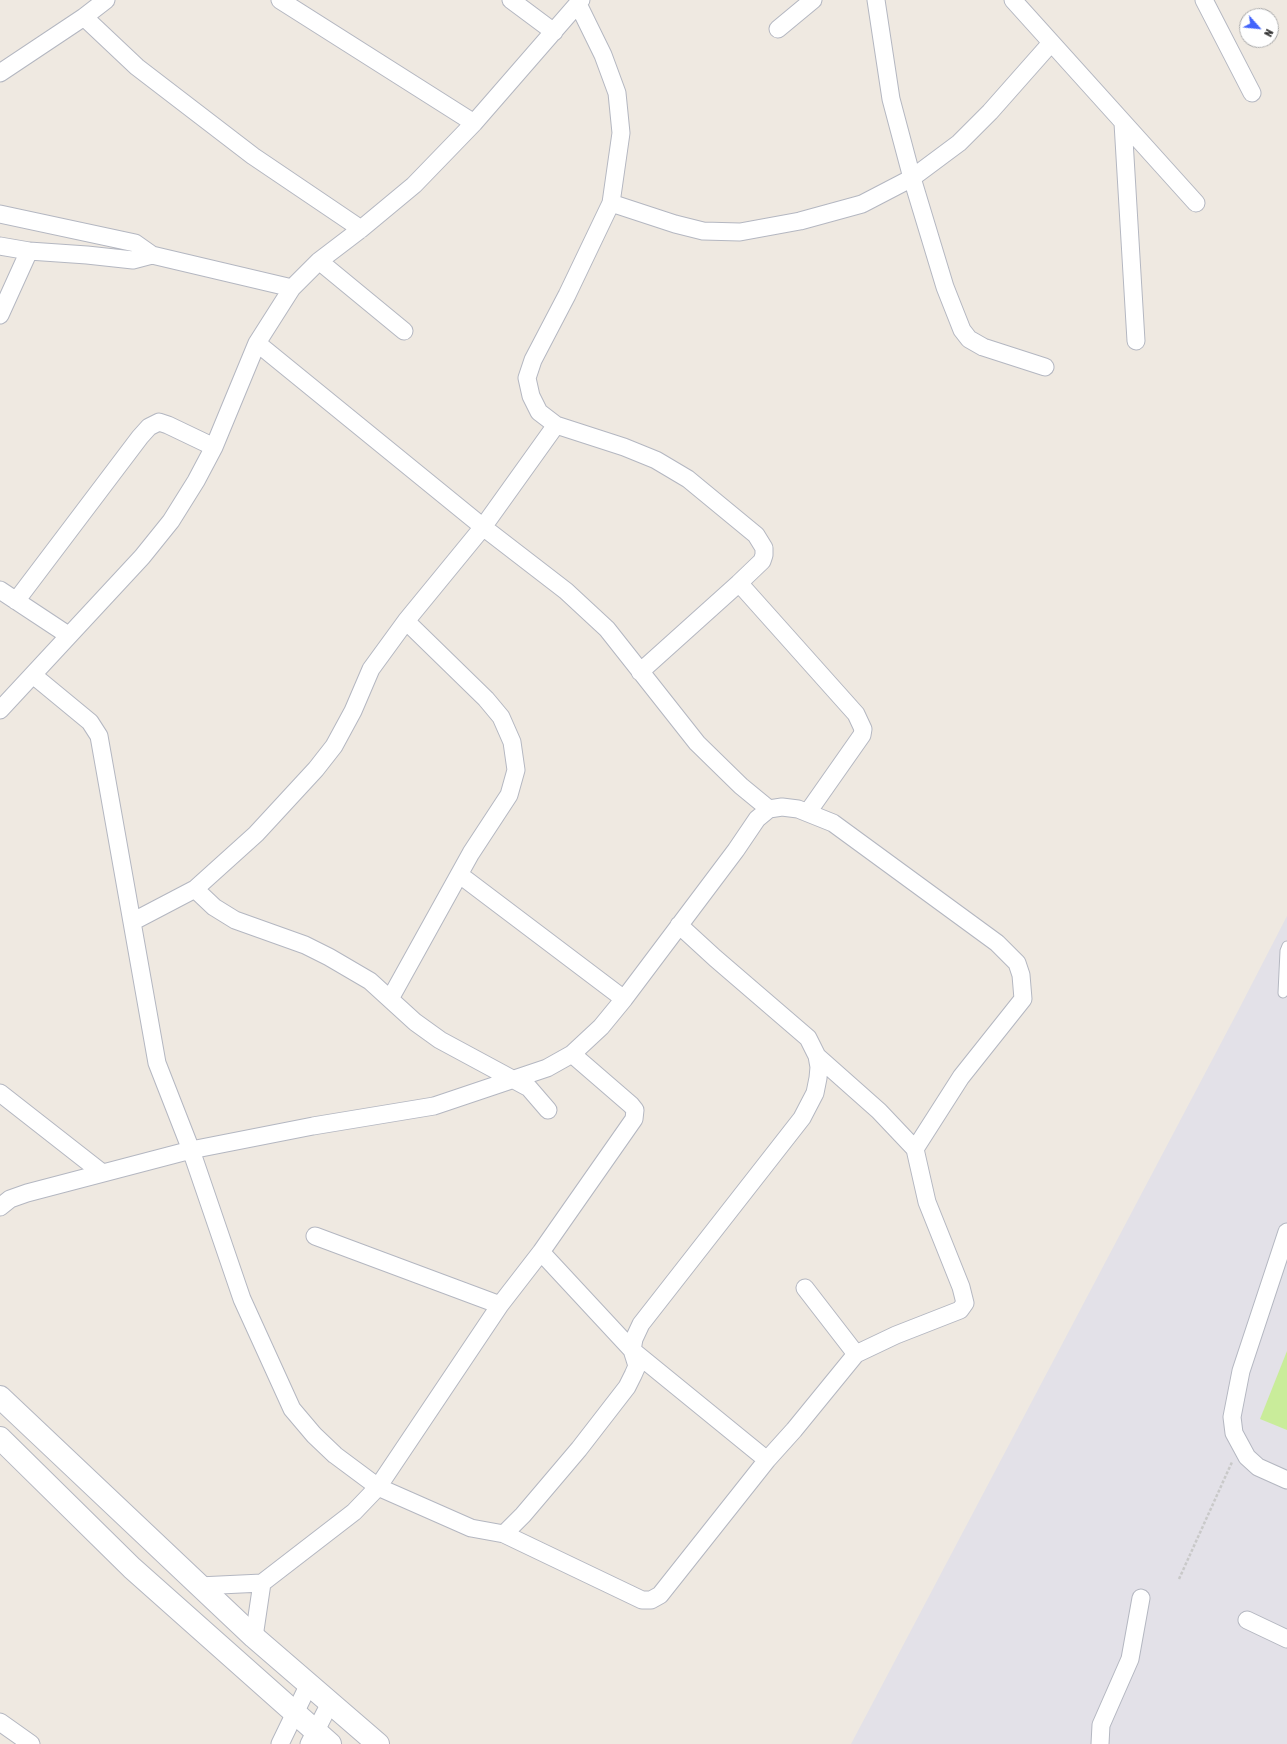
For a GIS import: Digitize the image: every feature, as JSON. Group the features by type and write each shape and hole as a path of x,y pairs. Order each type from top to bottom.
{"main road":[{"path":"0,1397 199,1586 378,1744"},
{"path":"0,1438 132,1568 295,1714 318,1740"}],"street":[{"path":"0,73 84,17 106,0"},
{"path":"280,0 474,123"},
{"path":"511,0 554,32"},
{"path":"778,29 814,0"},
{"path":"876,0 891,99 912,178 945,287 962,330 969,339 983,347 1045,368"},
{"path":"1013,0 1196,203"},
{"path":"1204,0 1252,93"},
{"path":"0,710 142,557 171,521 196,481 214,447 257,343 292,288 319,261 361,229 414,185 474,123 579,2 603,55 617,93 621,133 611,203 567,295 533,360 527,378 531,396 539,412 556,425 624,447 656,460 688,479 756,535 764,548 762,561 640,672"},
{"path":"84,17 137,67 173,95 253,156 361,229"},
{"path":"611,203 675,224 703,231 740,232 800,222 862,204 912,178 959,143 990,112 1051,43"},
{"path":"1123,122 1136,341"},
{"path":"0,214 135,243 152,255 292,288"},
{"path":"0,246 29,251 94,255 133,260 152,255"},
{"path":"0,315 29,251"},
{"path":"319,261 404,331"},
{"path":"257,343 483,527 566,592 607,628 697,743 741,786 769,809"},
{"path":"16,601 140,437 150,427 159,422 214,447"},
{"path":"132,922 195,889 256,834 316,769 334,746 353,711 371,669 406,621 483,527 556,425"},
{"path":"739,583 856,714 863,728 862,736 808,812"},
{"path":"0,590 68,635"},
{"path":"390,999 471,853 509,795 516,770 512,742 501,717 486,699 406,621"},
{"path":"34,675 90,722 99,736 157,1063 191,1150 242,1299 292,1409 314,1435 335,1455 378,1487 438,1513 457,1523 471,1528 504,1534 642,1600 651,1600 660,1595 767,1460 794,1430 856,1354 896,1335 960,1310 965,1303 962,1291 927,1202 915,1149 879,1111 817,1056"},
{"path":"0,1207 10,1199 27,1193 101,1172 191,1150 313,1126 434,1106 547,1068 572,1054 600,1027 624,999 736,850 757,819 769,809 782,806 808,812 833,823 997,943 1017,963 1021,975 1023,999 961,1077 915,1149"},
{"path":"460,875 624,999"},
{"path":"195,889 224,914 234,920 305,945 370,981 415,1022 440,1040 529,1088 548,1110"},
{"path":"504,1534 523,1515 579,1449 627,1387 637,1366 632,1350 634,1339 641,1324 802,1118 814,1093 819,1067 817,1056 808,1038 679,925"},
{"path":"199,1586 262,1583 354,1512 378,1487 500,1305 541,1252 634,1118 635,1110 631,1105 572,1054"},
{"path":"0,1093 101,1172"},
{"path":"1287,1232 1241,1371 1232,1417 1234,1433 1247,1456 1258,1467 1287,1480"},
{"path":"315,1236 500,1305"},
{"path":"541,1252 632,1350 767,1460"},
{"path":"805,1288 856,1354"},
{"path":"254,1636 262,1583"},
{"path":"1100,1744 1101,1725 1130,1659 1141,1598"},
{"path":"1247,1620 1287,1640"},
{"path":"280,1744 309,1684"},
{"path":"318,1740 330,1703"},
{"path":"0,1722 31,1744"}],"lane":[{"path":"1283,993 1285,951 1287,946"}],"path":[{"path":"1179,1579 1240,1445"}],"shaded area":[{"path":"1287,916 1287,1744 851,1744 1239,1009"}],"green space":[{"path":"1287,1351 1287,1430 1260,1419"}]}
